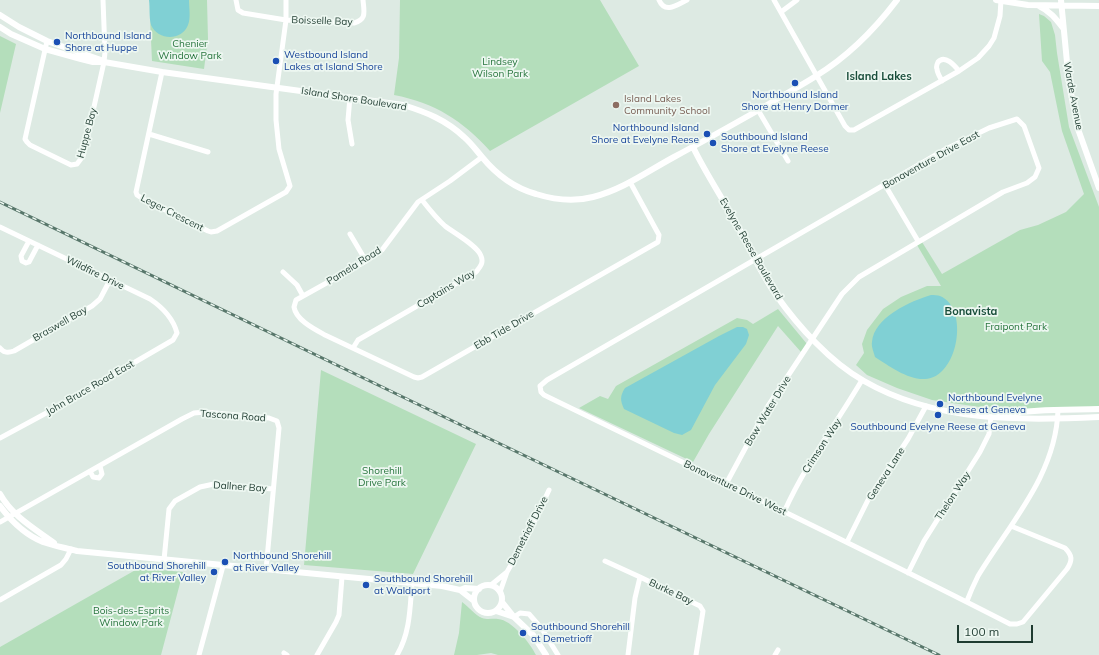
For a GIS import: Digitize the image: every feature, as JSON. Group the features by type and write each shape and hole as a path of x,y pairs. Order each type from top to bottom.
{"street":[{"path":"103,0 104,62"},
{"path":"236,0 238,10 244,13 286,20"},
{"path":"276,88 286,20 286,0"},
{"name":"Boisselle Bay","path":"286,20 354,23 361,21 363,18 363,0"},
{"path":"659,0 664,7 667,8 676,6 687,0"},
{"path":"774,0 845,126 849,130 854,130 942,81 978,58 992,42 997,28 1000,0 1038,5 1062,3 1099,6"},
{"path":"781,12 797,0"},
{"name":"Island Shore Boulevard","path":"0,27 11,34 45,49 81,60 104,62 162,72 403,105 435,116 463,135 482,158 508,182 534,194 570,200 593,197 630,182 817,75 860,41 876,26 897,0"},
{"name":"Warde Avenue","path":"1062,3 1069,83 1078,129 1099,188"},
{"path":"1038,5 1046,9 1055,17 1063,28"},
{"name":"Island Shore Boulevard","path":"0,15 19,27 47,41 104,62"},
{"name":"Huppe Bay","path":"47,41 25,139 30,145 71,164 77,164 83,156 104,62"},
{"path":"942,81 937,68 937,64 941,60 948,60 959,71"},
{"name":"Leger Crescent","path":"162,72 136,188 137,195 142,200 211,232 217,231 289,189 290,183 282,160 278,140 276,120 276,88"},
{"path":"350,97 348,120 352,144"},
{"path":"758,110 788,161"},
{"name":"Bonaventure Drive East","path":"756,260 946,149 989,128 1017,119 1024,126 1039,168 1035,177 1026,183 1003,192 858,277 842,294 812,339"},
{"path":"149,134 208,152"},
{"name":"Evelyne Reese Boulevard","path":"693,147 718,189 775,294 795,321 812,339 836,361 862,380 889,394 926,406 956,413 1015,419 1099,417"},
{"name":"Pamela Road","path":"294,307 296,300 366,261 382,250 415,205 482,158"},
{"name":"Ebb Tide Drive","path":"294,307 298,315 311,326 414,377 422,377 658,242 659,235 630,182"},
{"path":"885,185 918,241"},
{"name":"Captains Way","path":"353,348 358,340 476,272 480,268 482,260 478,250 445,226 422,200"},
{"name":"Wildfire Drive","path":"0,227 150,299 160,306 167,314 177,333"},
{"path":"350,234 366,261"},
{"path":"29,241 21,256 22,261 24,262 29,262 38,245"},
{"name":"Bonaventure Drive West","path":"756,260 547,380 540,386 541,392 544,395 967,601 1010,624 1017,624 1023,622 1071,563 1071,558 1070,553 1065,548 1011,526"},
{"path":"283,272 297,285 304,296"},
{"name":"Braswell Bay","path":"0,348 4,352 8,353 14,351 92,306 100,299 110,280"},
{"name":"John Bruce Road East","path":"0,438 63,404 173,340 177,333"},
{"name":"Bow Water Drive","path":"726,484 768,406 812,339"},
{"name":"Crimson Way","path":"784,512 808,466 843,413 862,380"},
{"name":"Geneva Lane","path":"847,542 869,498 908,439 926,406"},
{"name":"Evelyne Reese Boulevard","path":"991,417 1013,413 1099,409"},
{"path":"967,601 978,577 1038,483 1055,441 1058,410"},
{"name":"Tascona Road","path":"0,522 194,413 204,412 269,418 277,421 279,428 266,570"},
{"name":"Thelon Way","path":"908,573 924,541 980,452 989,434 991,417"},
{"name":"Tascona Road","path":"90,471 93,477 99,478 102,474 100,466"},
{"name":"Dallner Bay","path":"164,560 169,508 175,501 200,488 214,484 273,489"},
{"name":"Demetrioff Drive","path":"500,592 507,572 524,542 549,490"},
{"path":"0,494 15,513 40,534 59,546"},
{"path":"0,506 8,517 35,538 72,550 88,553 412,583 442,586 460,590 474,601 477,608 488,614 500,612 514,617 520,613 529,614 542,629 558,655"},
{"path":"0,600 61,565 72,550"},
{"name":"Burke Bay","path":"605,561 700,606 703,611 696,655"},
{"path":"199,655 222,566"},
{"name":"Demetrioff Drive","path":"491,585 507,572"},
{"path":"317,655 339,615 342,577"},
{"name":"Burke Bay","path":"628,655 635,598 640,577"},
{"path":"397,655 408,627 412,583"},
{"path":"474,601 475,594 479,589 491,585 497,588 500,592 502,602 514,617 533,635 546,655"},
{"path":"460,590 465,588 479,589"},
{"path":"496,612 502,602"}],"green space":[{"name":"Chenier Window Park","path":"189,0 207,0 208,39 204,69 152,61 150,19 151,25 189,17"},
{"name":"Lindsey Wilson Park","path":"400,0 600,0 639,66 490,151 469,130 447,114 409,98 394,95 399,58"},
{"name":"Fraipont Park","path":"1039,14 1051,22 1055,35 1069,127 1099,207 1099,409 1000,410 932,400 897,388 867,375 856,365 864,353 862,344 867,330 883,309 901,297 927,286 941,286 917,245 922,242 942,274 1020,230 1038,225 1066,212 1084,194 1062,131 1050,72 1042,61"},
{"path":"0,36 16,44 0,113"},
{"path":"778,309 807,344 801,352 778,326 709,434 693,462 579,408 600,396 608,399 616,386 737,318 747,320 753,324"},
{"name":"Shorehill Drive Park","path":"321,370 476,444 413,574 304,565"},
{"name":"Bois-des-Esprits Window Park","path":"139,568 183,572 161,655 0,655 0,647"},
{"path":"462,602 482,618 498,619 509,623 530,644 536,655 498,655 491,653 477,655 454,655 459,633"}],"water":[{"path":"149,0 189,0 190,13 188,25 185,30 181,34 170,37 159,34 154,30 150,22"},
{"path":"931,295 940,296 949,303 955,314 957,327 956,342 952,355 945,367 936,376 919,379 899,372 875,357 872,342 874,333 886,318 904,306"},
{"path":"737,327 747,329 749,335 746,344 715,385 691,430 682,435 674,433 624,409 621,398 625,388"}],"railway":[{"path":"0,202 939,655"}],"place":[{"name":"Northbound Island Shore at Huppe","path":"57,42"},
{"name":"Westbound Island Lakes at Island Shore","path":"276,61"},
{"name":"Northbound Island Shore at Henry Dormer","path":"795,83"},
{"name":"Island Lakes Community School","path":"616,105"},
{"name":"Northbound Island Shore at Evelyne Reese","path":"707,134"},
{"name":"Southbound Island Shore at Evelyne Reese","path":"713,143"},
{"name":"Northbound Evelyne Reese at Geneva","path":"940,404"},
{"name":"Southbound Evelyne Reese at Geneva","path":"938,415"},
{"name":"Northbound Shorehill at River Valley","path":"225,562"},
{"name":"Southbound Shorehill at River Valley","path":"214,572"},
{"name":"Southbound Shorehill at Waldport","path":"366,585"},
{"name":"Southbound Shorehill at Demetrioff","path":"523,633"}],"district":[{"name":"Island Lakes","path":"879,77"},
{"name":"Bonavista","path":"971,312"}]}
